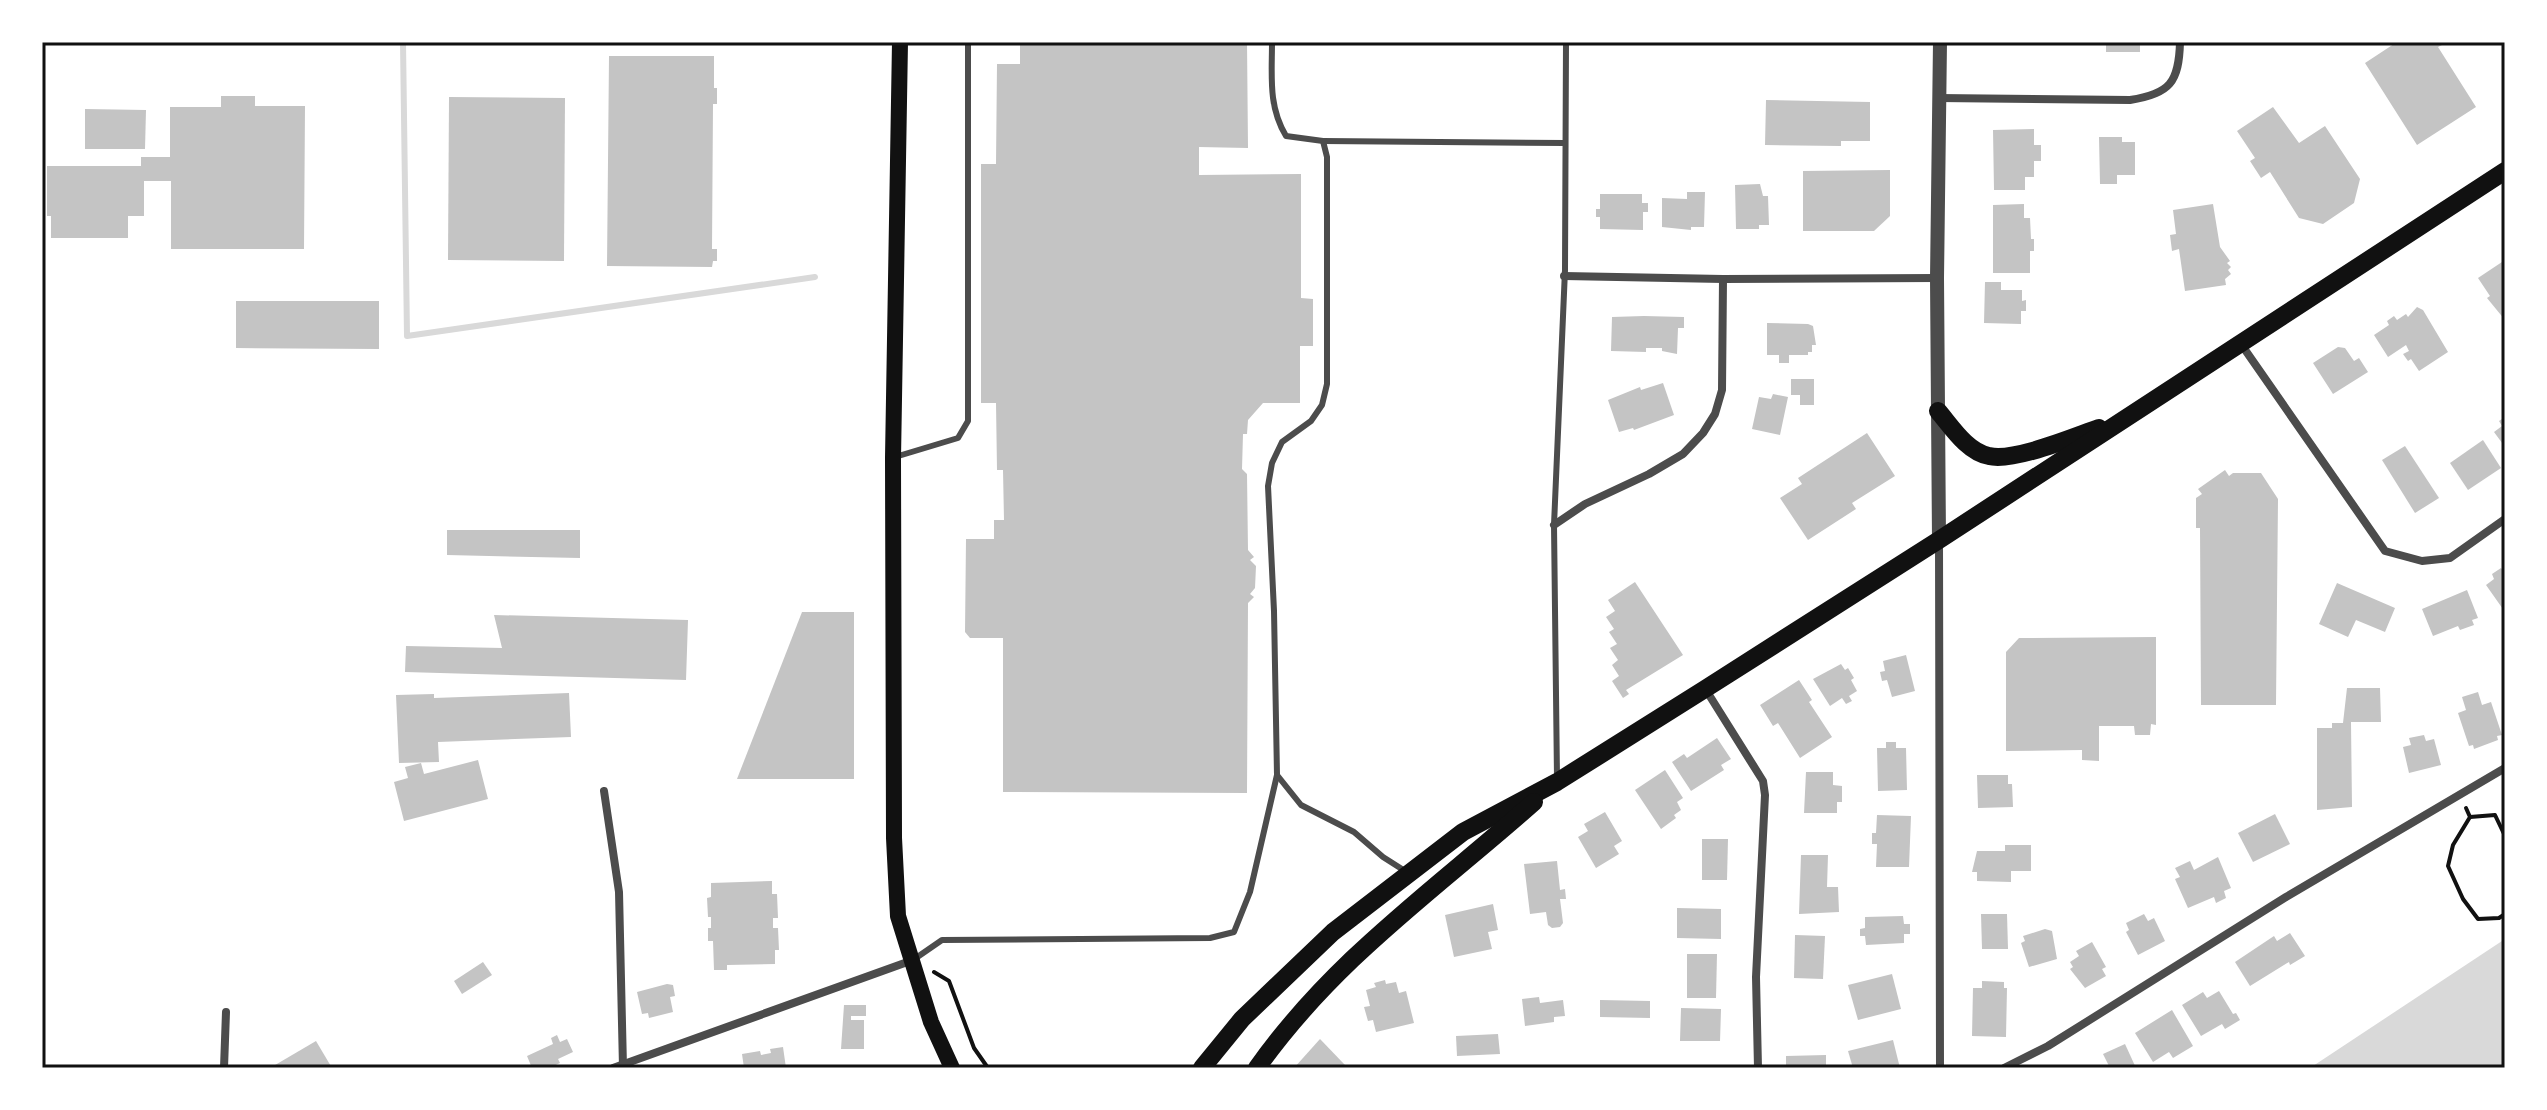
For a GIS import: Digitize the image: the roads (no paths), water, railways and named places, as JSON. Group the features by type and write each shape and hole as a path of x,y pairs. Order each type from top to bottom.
{"main road":[{"path":"900,42 893,458 894,838 898,916 931,1022 952,1068"},
{"path":"1202,1068 1242,1019 1333,932 1463,832 1557,782 1705,689 2505,171"},
{"path":"1938,411 1966,443 1988,456 2019,454 2120,421"},
{"path":"1257,1068 1284,1031 1351,958 1557,782"}],"street":[{"path":"1940,42 1937,278 1940,1068"},
{"path":"1938,98 2130,100 2152,97 2166,89 2176,75 2180,42"},
{"path":"1564,276 1937,278"},
{"path":"1554,525 1585,504 1683,454 1703,433 1715,414 1722,390 1723,279"},
{"path":"2240,343 2385,551 2422,561 2450,558 2505,519"},
{"path":"1705,689 1763,781 1765,795 1756,977 1758,1068"},
{"path":"2004,1068 2048,1046 2286,897 2505,768"},
{"path":"604,791 619,892 623,1066"},
{"path":"613,1068 913,960"},
{"path":"224,1068 226,1012"}],"lane":[{"path":"893,458 958,438 968,421 968,42"},
{"path":"1272,42 1272,101 1276,120 1286,136 1323,141 1565,143"},
{"path":"1557,782 1554,525 1564,276 1566,42"},
{"path":"913,960 942,940 1210,938 1234,932 1250,892 1277,775 1268,486 1272,463 1282,442 1311,421 1322,405 1327,384 1327,157 1323,141"},
{"path":"1277,775 1301,805 1354,832 1408,873"}],"waterway":[{"path":"403,42 407,336 815,277"}]}
